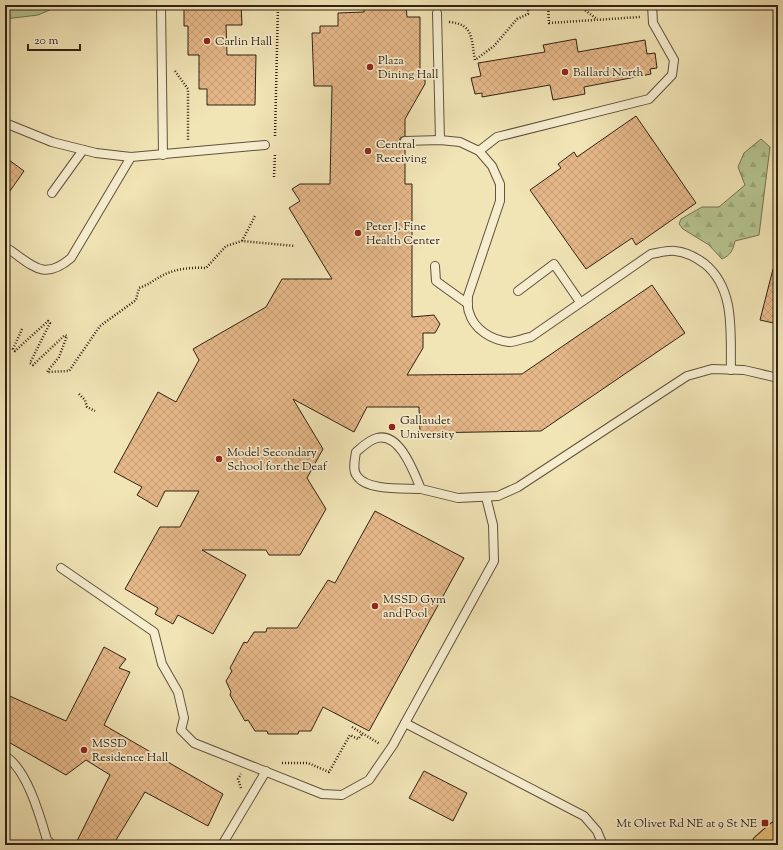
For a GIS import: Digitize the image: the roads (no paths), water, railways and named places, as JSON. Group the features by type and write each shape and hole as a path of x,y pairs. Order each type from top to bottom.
{"main road":[{"path":"763,845 778,832"}],"lane":[{"path":"161,5 163,155"},
{"path":"479,151 497,138 649,99 672,75 674,60 653,23 652,5"},
{"path":"436,13 440,140"},
{"path":"5,123 52,142 83,150 131,157 265,145"},
{"path":"405,141 440,140 460,142 479,151 492,166 500,184 500,201 468,296 469,312 477,326 491,338 511,342 531,337 651,254 675,251 697,258 715,272 724,288 729,306 730,370"},
{"path":"52,193 83,150"},
{"path":"10,250 40,270 48,270 63,265 71,258 131,157"},
{"path":"518,291 554,264 580,302"},
{"path":"435,266 436,281 468,304"},
{"path":"422,489 409,462 398,445 387,438 378,438 367,443 356,452 354,464 356,476 368,486 422,489 458,498 498,496 518,487 687,376 712,369 744,370 778,378"},
{"path":"60,568 154,632 162,664 178,692 184,718 181,730 194,743 322,794 342,795 369,780 405,723 494,562 492,525 486,497"},
{"path":"405,723 584,816 597,831 603,845"},
{"path":"5,756 10,759 29,786 47,840 53,845"},
{"path":"222,845 266,771"}],"place":[{"name":"Carlin Hall","path":"207,41"},
{"name":"Plaza Dining Hall","path":"370,67"},
{"name":"Ballard North","path":"565,72"},
{"name":"Central Receiving","path":"368,151"},
{"name":"Peter J. Fine Health Center","path":"358,233"},
{"name":"Gallaudet University","path":"392,427"},
{"name":"Model Secondary School for the Deaf","path":"219,459"},
{"name":"MSSD Gym and Pool","path":"375,606"},
{"name":"MSSD Residence Hall","path":"84,750"},
{"name":"Mt Olivet Rd NE at 9 St NE","path":"765,823"}]}
